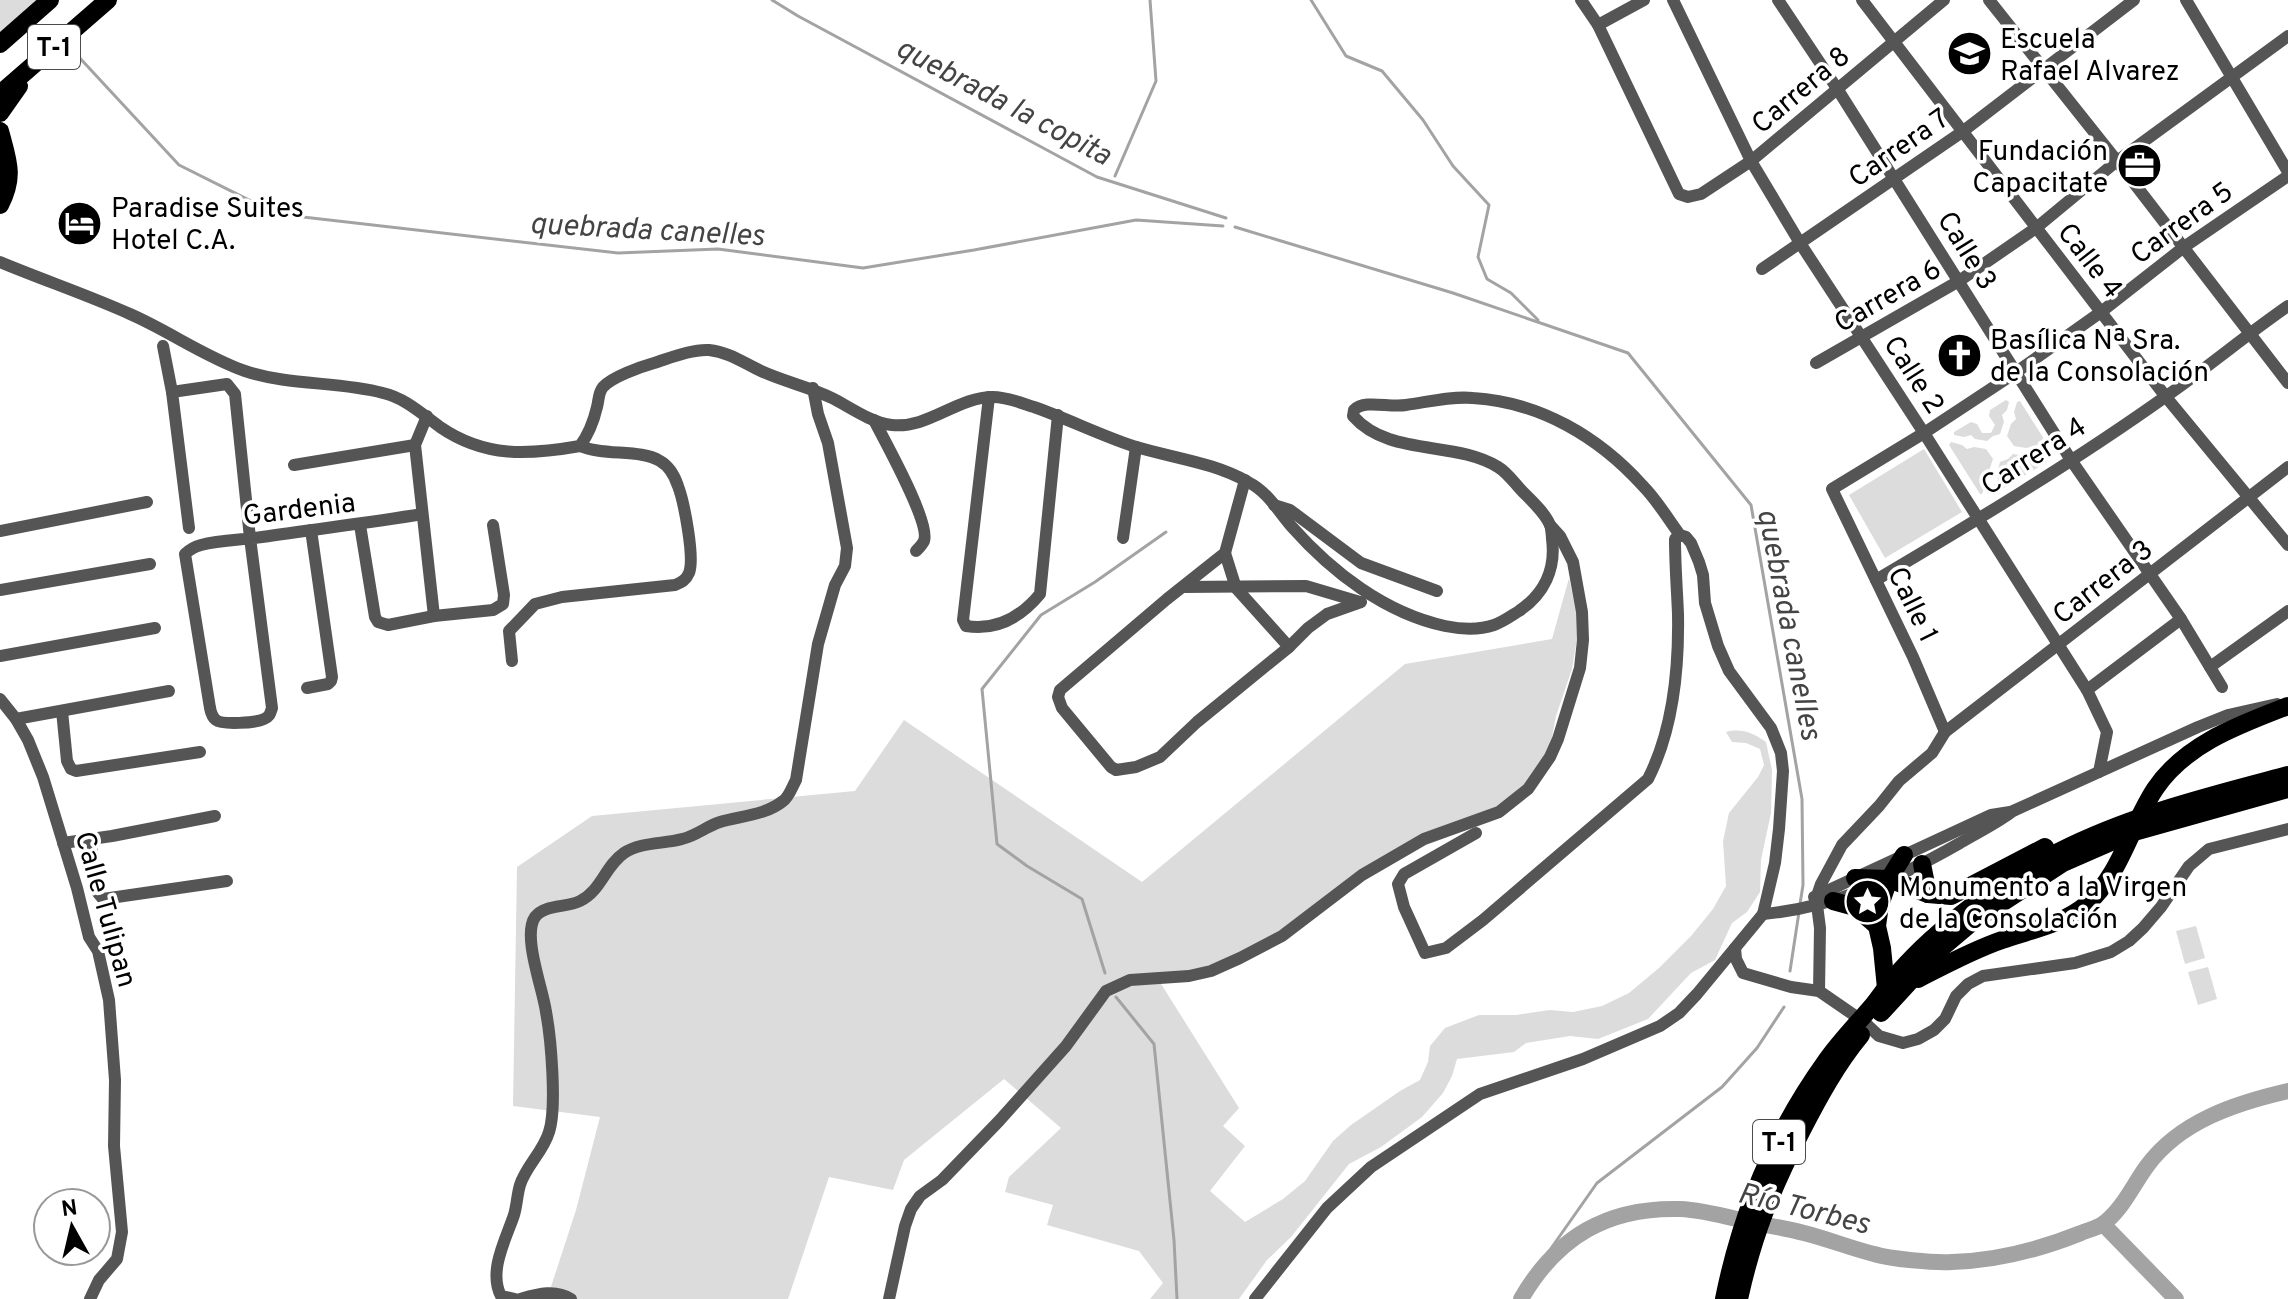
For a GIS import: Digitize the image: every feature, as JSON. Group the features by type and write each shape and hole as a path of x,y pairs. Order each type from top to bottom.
{"highway":[{"name":"T-1","path":"0,44 50,0"},
{"name":"T-1","path":"0,94 108,0"},
{"path":"0,113 40,58"},
{"path":"0,131 10,182 0,205"},
{"path":"1905,986 1978,949 2077,912 2111,877 2154,790 2169,771 2192,751 2218,736 2288,704"},
{"name":"T-1","path":"1739,1299 1748,1261 1783,1165 1814,1106 1858,1040 1886,988 1923,948 1967,910 2055,853 2139,817 2288,775"},
{"name":"T-1","path":"1724,1299 1753,1194 1770,1157 1820,1070 1877,1008 1905,986 1939,950 1971,923 2063,863 2134,832 2288,789"},
{"path":"1855,878 1889,879 1928,894 1951,896 2028,854 2113,818 2184,798 2199,799"},
{"path":"1886,988 1877,926 1889,879 1904,855"},
{"path":"1922,864 1928,894"},
{"path":"1817,901 1855,907 1877,926"}],"street":[{"path":"1581,0 1598,25 1644,0"},
{"name":"Calle 2","path":"1673,0 1751,161 1800,243 2087,690 2107,732 2099,772"},
{"name":"Calle 3","path":"1778,0 2071,460 2181,619 2222,687"},
{"name":"Calle 4","path":"1862,0 2166,397 2288,545"},
{"name":"Carrera 8","path":"1598,25 1679,194 1688,197 1701,194 1751,161 1944,0"},
{"path":"1989,0 2288,383"},
{"name":"Carrera 7","path":"1762,269 1962,132 2134,0"},
{"path":"2186,0 2288,174"},
{"name":"Carrera 6","path":"1816,363 1959,281 2036,228 2117,161 2288,36"},
{"name":"Carrera 5","path":"1836,498 1832,489 2015,373 2288,174"},
{"path":"0,262 132,314 243,370 289,381 385,393 406,402 457,438 477,447 524,453 580,446 593,452 657,459 668,468 680,492 691,551 690,570 683,581 675,585 562,597 535,604 509,631 512,661"},
{"name":"Carrera 4","path":"1876,580 1979,519 2166,397 2288,306"},
{"path":"163,346 172,392 189,528"},
{"path":"580,446 605,385 635,369 696,351 710,350 737,358 761,371 813,388 874,420 891,425 928,419 966,401 989,397 1019,402 1136,447 1209,466 1245,480 1263,490 1313,549 1345,576 1383,602 1410,615 1447,626 1475,628 1496,625 1532,601 1551,571 1554,557 1550,525"},
{"path":"172,392 224,383 233,390 250,538"},
{"path":"571,1299 549,1292 518,1299 501,1296 496,1286 499,1262 520,1185 549,1132 552,1106 550,1036 533,954 531,932 534,918 543,910 580,901 589,895 597,889 613,862 635,847 686,839 703,828 762,812 785,800 796,780 818,644 835,585 845,566 847,548 828,443 813,388"},
{"path":"989,397 963,620 966,626 976,628 1019,616 1040,594 1058,415"},
{"path":"889,1299 905,1226 920,1196 942,1180 999,1121 1066,1046 1106,991 1130,980 1189,976 1211,971 1240,958 1282,936 1362,875 1424,839 1499,812 1528,789 1550,757 1558,739 1580,668 1582,612 1573,562 1560,536 1501,468 1481,459 1380,436 1362,426 1353,416 1354,410 1366,403 1398,407 1472,398 1513,404 1544,413 1566,424 1614,458 1646,488 1680,535 1691,543 1703,575 1705,603 1718,646 1729,671 1771,728 1781,753 1783,771 1779,829 1764,910 1697,994 1679,1013 1660,1026 1631,1041 1480,1094 1371,1167 1327,1208 1255,1299"},
{"path":"427,416 415,445 434,616"},
{"path":"874,420 920,514 924,541 916,551"},
{"path":"294,465 415,445"},
{"path":"1123,538 1136,447"},
{"name":"Carrera 3","path":"1817,901 1821,884 1842,845 1899,781 1932,753 1945,732 2288,467"},
{"path":"1245,480 1225,553 1236,588 1289,647"},
{"name":"Calle 1","path":"1836,498 1913,657 1945,732"},
{"path":"0,531 147,502"},
{"path":"1274,505 1290,510 1361,563 1437,591"},
{"name":"Gardenia","path":"250,538 272,708 270,715 263,720 226,724 217,722 213,717 185,554 189,549 203,544 311,530 360,525 422,514"},
{"path":"360,525 374,613 378,622 388,625 434,616 493,610 503,604 493,525"},
{"path":"307,688 328,684 332,677 311,530"},
{"path":"1476,833 1404,874 1398,884 1404,907 1425,953 1446,948 1483,920 1648,779 1670,717 1677,641 1675,539 1680,535"},
{"path":"1225,553 1060,690 1058,697 1062,708 1116,770 1136,767 1160,757 1308,628 1327,614 1361,602"},
{"path":"0,590 150,564"},
{"path":"1183,587 1306,586 1361,602 1383,602"},
{"path":"2210,667 2288,611"},
{"path":"2087,690 2181,619"},
{"path":"0,656 155,628"},
{"path":"16,719 169,691"},
{"name":"Calle Tulipan","path":"1,702 28,740 43,777 89,937 98,951 109,1000 115,1080 114,1146 122,1232 117,1259 99,1280 90,1299"},
{"path":"1764,910 1790,908 1889,879 1992,826 2013,811 2228,715 2288,704"},
{"path":"62,711 67,761 76,771 200,752"},
{"path":"1817,901 1855,878 1991,815 2013,811"},
{"path":"63,843 215,816"},
{"path":"1735,948 1736,959 1743,973 1791,987 1819,991 1879,1036 1903,1043 1934,1030 1945,1019 1956,996 1968,984 1983,976 2075,963 2111,952 2143,928 2189,866 2209,849 2288,829"},
{"path":"90,839 98,893 103,899 227,881"},
{"path":"1817,901 1819,991"}],"shaded area":[{"path":"0,0 50,0 0,44"},
{"path":"2006,400 2009,402 2002,415 2004,422 2000,434 1987,441 1971,435 1954,435 1971,422 1977,424 1982,433 1991,433 1995,425 1989,416 1990,410"},
{"path":"2020,401 2050,452 2038,451 2034,446 2014,446 2007,436 2016,419 2014,412"},
{"path":"1951,442 1967,449 1986,449 1993,459 1984,476 1986,483 1982,494 1949,445"},
{"path":"1924,449 1962,512 1885,558 1849,495"},
{"path":"2013,454 2047,462 1992,495 2000,462"},
{"path":"1569,578 1576,611 1577,639 1572,669 1538,779 1522,795 1424,839 1240,958 1158,979 1239,1108 1223,1126 1245,1146 1210,1191 1245,1222 1283,1199 1305,1181 1333,1141 1351,1125 1420,1080 1428,1062 1430,1046 1445,1028 1479,1015 1516,1015 1550,1010 1573,1012 1602,1006 1629,993 1659,968 1691,936 1713,909 1726,886 1723,841 1729,813 1764,765 1760,749 1746,743 1732,742 1726,732 1747,732 1766,742 1772,770 1771,813 1761,860 1760,892 1747,912 1732,923 1715,960 1691,973 1648,1019 1598,1039 1570,1036 1526,1043 1514,1052 1457,1059 1443,1093 1422,1117 1381,1147 1349,1164 1291,1237 1267,1260 1239,1299 1150,1299 1163,1283 1139,1251 1047,1225 1053,1205 1005,1192 1009,1177 1061,1128 1004,1079 904,1160 893,1190 829,1177 788,1299 547,1299 576,1210 600,1117 513,1106 517,867 592,816 855,791 904,720 1142,882 1405,664 1552,639"},
{"path":"2196,926 2205,958 2185,964 2176,931"},
{"path":"2208,967 2217,999 2198,1005 2188,972"}],"waterway":[{"name":"quebrada la copita","path":"772,0 1097,177 1226,218"},
{"path":"1115,176 1156,81 1150,0"},
{"path":"1311,0 1346,56 1382,71 1423,120 1453,166 1489,205 1478,257 1487,279 1511,293 1538,320"},
{"name":"quebrada canelles","path":"77,55 179,165 277,214 618,253 718,249 863,268 1136,220 1223,226"},
{"name":"quebrada canelles","path":"1235,227 1453,293 1628,353 1751,505 1802,799 1803,885 1800,904"},
{"path":"1105,973 1082,899 997,844 982,689 1041,615 1166,532"},
{"name":"quebrada canelles","path":"1790,971 1799,912"},
{"path":"1116,997 1154,1044 1177,1299"},
{"name":"quebrada canelles","path":"1535,1275 1597,1183 1722,1087 1757,1048 1784,1007"},
{"name":"Río Torbes","path":"1521,1299 1551,1258 1587,1230 1607,1220 1654,1210 1680,1209 1713,1214 1804,1233 1881,1256 1912,1260 1968,1261 2034,1249 2103,1224 2122,1204 2160,1150 2192,1126 2229,1108 2288,1091"},
{"path":"2103,1224 2176,1299"}],"place":[{"name":"Escuela Rafael Alvarez","path":"1969,54"},
{"name":"Fundación Capacitate","path":"2139,166"},
{"name":"Paradise Suites Hotel C.A.","path":"80,223"},
{"name":"Basílica Nª Sra. de la Consolación","path":"1959,355"},
{"name":"Monumento a la Virgen de la Consolación","path":"1868,902"}]}
